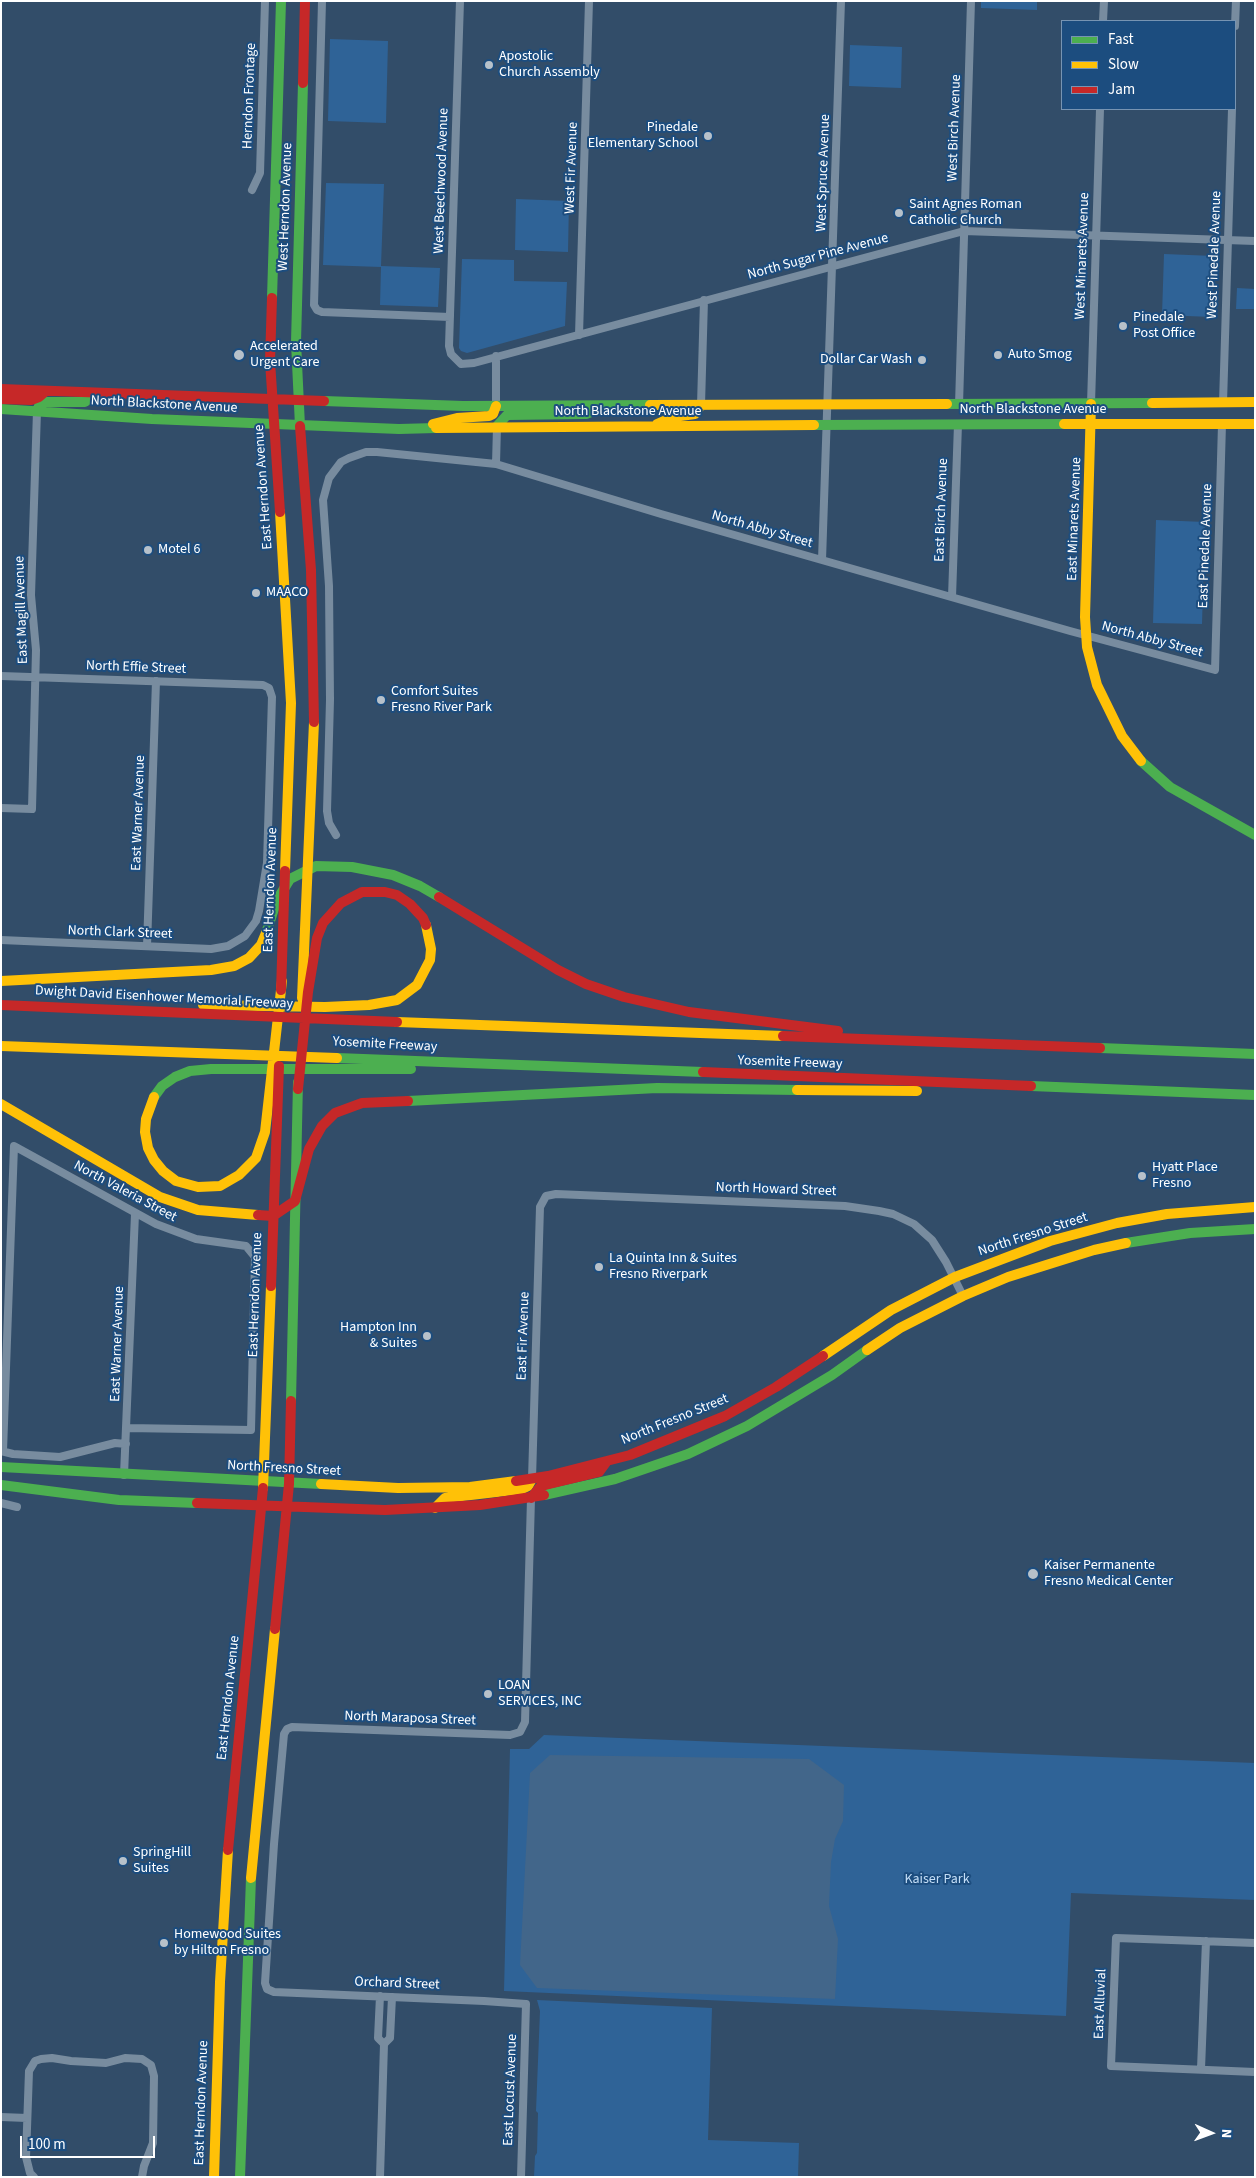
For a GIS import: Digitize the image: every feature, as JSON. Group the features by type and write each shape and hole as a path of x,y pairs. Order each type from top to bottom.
{"main road":[{"name":"West Herndon Avenue","path":"273,412 270,331 281,1"},
{"name":"West Herndon Avenue","path":"300,425 296,314 305,1"},
{"name":"North Blackstone Avenue","path":"1,389 298,401 496,406 1255,402"},
{"path":"1,400 31,400 39,397 46,391"},
{"path":"37,411 39,406 45,402 85,402 96,393"},
{"name":"East Minarets Avenue","path":"1091,404 1086,636 1093,673 1102,697 1118,730 1134,754 1156,776 1255,835"},
{"path":"415,429 457,418 489,416 496,406"},
{"path":"497,426 507,416 586,414 607,406"},
{"path":"654,426 673,417 696,414 701,406"},
{"name":"North Blackstone Avenue","path":"1,409 160,420 415,429 497,426 1254,423"},
{"name":"East Herndon Avenue","path":"214,2177 220,1982 228,1845 264,1482 282,981 291,703 273,412"},
{"path":"240,2177 252,1879 289,1484 298,1089 314,727 314,633 300,425"},
{"path":"1,981 211,970 234,966 248,958 261,945 269,927 277,900 290,879 316,866 352,867 381,872 406,880 432,892 558,970 586,984 624,997 689,1012 911,1042"},
{"path":"6,1005 256,1005 325,1008 384,1003 397,1000 417,985 430,960 431,940 423,918 410,904 397,895 385,892 362,892 341,902 323,923 317,938 308,992 298,1089"},
{"path":"282,981 265,1132 256,1158 239,1176 220,1186 190,1186 169,1177 154,1160 146,1140 146,1119 150,1105 157,1092 175,1077 190,1071 256,1069 324,1069 608,1069"},
{"name":"Dwight David Eisenhower Memorial Freeway","path":"6,1005 325,1019"},
{"name":"Yosemite Freeway","path":"325,1019 1255,1054"},
{"name":"Yosemite Freeway","path":"1,1046 324,1056 1255,1095"},
{"path":"1,1104 160,1198 198,1210 273,1216 295,1201 309,1148 322,1126 341,1110 370,1102 697,1087 888,1091 1153,1092"},
{"name":"North Fresno Street","path":"1,1467 289,1484 426,1489 470,1487 532,1479 607,1461 653,1447 718,1419 753,1401 891,1310 955,1277 1050,1241 1117,1223 1167,1214 1255,1208"},
{"path":"1,1485 119,1500 385,1510 435,1508 532,1498 615,1479 688,1454 746,1426 792,1400 900,1328 963,1296 1039,1266 1094,1250 1136,1241 1190,1233 1255,1229"},
{"path":"532,1498 536,1490 541,1486 599,1472 607,1461"},
{"path":"435,1508 445,1498 522,1489 528,1486 532,1479"}],"street":[{"name":"Herndon Frontage","path":"252,190 260,173 265,1"},
{"path":"322,1 313,296 317,310 322,312 450,317"},
{"name":"West Beechwood Avenue","path":"456,361 449,346 460,1"},
{"name":"West Fir Avenue","path":"579,335 589,1"},
{"name":"West Spruce Avenue","path":"822,560 842,1"},
{"name":"West Birch Avenue","path":"959,404 971,1"},
{"path":"1103,20 1104,1"},
{"path":"1235,20 1236,1"},
{"name":"West Minarets Avenue","path":"1091,404 1100,110"},
{"name":"West Pinedale Avenue","path":"1223,403 1232,110"},
{"name":"North Sugar Pine Avenue","path":"456,361 460,364 467,364 964,231 1255,241"},
{"path":"701,406 704,300"},
{"path":"496,356 496,406"},
{"name":"East Magill Avenue","path":"1,808 32,809 36,650 31,595 37,411"},
{"name":"East Birch Avenue","path":"952,597 958,424"},
{"name":"East Pinedale Avenue","path":"1215,670 1222,424"},
{"path":"496,464 497,426"},
{"name":"North Abby Street","path":"336,835 329,823 327,811 330,700 329,586 323,500 325,487 335,469 349,458 366,452 385,452 496,464 1086,636 1215,670"},
{"name":"North Effie Street","path":"1,676 263,685 270,688 272,697 267,863 256,921 237,942"},
{"name":"East Warner Avenue","path":"147,946 156,681"},
{"name":"North Clark Street","path":"1,940 220,949 237,942"},
{"name":"North Valeria Street","path":"2,1451 14,1146 135,1214 187,1236 246,1246 255,1257 251,1430 127,1428"},
{"name":"North Howard Street","path":"546,1196 556,1194 845,1206 893,1214 923,1230 940,1250 963,1296"},
{"name":"East Fir Avenue","path":"532,1479 540,1207 546,1196"},
{"name":"East Warner Avenue","path":"124,1475 135,1214"},
{"path":"2,1451 13,1454 60,1457 115,1443 126,1444"},
{"name":"North Maraposa Street","path":"267,1989 265,1983 267,1939 284,1734 287,1729 292,1727 510,1735 520,1732 525,1722 532,1498"},
{"path":"1,1503 17,1507"},
{"name":"East Alluvial","path":"1255,1943 1116,1938 1111,2066 1255,2072"},
{"path":"1201,2070 1206,1941"},
{"name":"Orchard Street","path":"267,1989 274,1992 526,2004"},
{"path":"380,1996 378,2038 384,2044"},
{"path":"380,2177 384,2044 390,2038 392,1997"},
{"name":"East Locust Avenue","path":"521,2177 526,2004"},
{"path":"34,2177 27,2166 29,2070 32,2065 41,2059 52,2058 71,2062 106,2063 126,2058 142,2059 148,2062 154,2070 153,2142 142,2177"},
{"path":"1,2118 27,2118"}],"green space":[{"path":"981,1 1037,1 1037,10 981,8"},
{"path":"330,39 388,41 386,123 328,121"},
{"path":"850,45 902,47 901,88 849,86"},
{"path":"326,183 384,184 381,266 440,268 438,307 380,305 381,267 323,265"},
{"path":"516,199 569,201 568,252 515,250"},
{"path":"1164,254 1214,256 1212,317 1162,315"},
{"path":"462,259 514,260 514,281 567,282 565,326 467,353 461,351 459,348"},
{"path":"1237,288 1255,289 1255,309 1236,309"},
{"path":"1156,520 1205,522 1202,624 1153,623"},
{"name":"Kaiser Park","path":"544,1735 1255,1763 1255,1900 1071,1893 1066,2016 504,1991 510,1749 529,1749"},
{"path":"537,2000 712,2008 708,2140 799,2143 798,2177 534,2177 535,2156 537,2153 538,2113 536,2111 540,2011"}],"shaded area":[{"path":"550,1755 809,1759 844,1785 843,1821 835,1839 831,1862 829,1906 838,1939 835,1999 537,1988 520,1965 530,1773"}],"traffic: fast":[{"path":"272,298 281,1"},
{"path":"300,426 296,342 303,83"},
{"path":"37,411 39,406 45,402 85,402 96,393"},
{"path":"324,401 463,406 650,405"},
{"path":"947,404 1152,403"},
{"path":"497,426 507,415 586,414 601,408"},
{"path":"1,409 152,419 399,429 436,428"},
{"path":"814,425 1064,424"},
{"path":"1141,761 1170,787 1255,835"},
{"path":"266,933 277,900 290,879 316,866 352,867 393,875 420,886 439,897"},
{"path":"1100,1048 1255,1054"},
{"path":"337,1058 703,1072"},
{"path":"154,1097 162,1086 175,1077 190,1071 211,1069 411,1069"},
{"path":"291,1401 298,1082"},
{"path":"1031,1086 1255,1095"},
{"path":"408,1101 657,1088 797,1090"},
{"path":"1126,1243 1190,1233 1255,1229"},
{"path":"544,1495 615,1479 688,1454 747,1426 832,1375 867,1350"},
{"path":"1,1467 321,1484"},
{"path":"1,1485 119,1500 197,1503"},
{"path":"240,2177 251,1878"}],"traffic: slow":[{"path":"1152,403 1255,402"},
{"path":"650,405 947,404"},
{"path":"1091,404 1085,617 1087,647 1097,685 1122,736 1141,761"},
{"path":"657,424 673,417 695,414 701,405"},
{"path":"433,424 457,418 489,416 493,414 496,406"},
{"path":"1064,424 1255,424"},
{"path":"436,428 814,425"},
{"path":"280,512 291,703 285,871"},
{"path":"302,998 314,722"},
{"path":"203,1005 325,1007 369,1005 397,1000 417,985 430,960 431,949 426,925"},
{"path":"1,981 211,970 234,966 249,958 261,945 266,933"},
{"path":"154,1097 146,1119 145,1132 148,1148 154,1160 163,1171 176,1181 198,1187 220,1186 239,1175 256,1158 265,1132 282,981"},
{"path":"397,1022 783,1036"},
{"path":"1,1046 337,1058"},
{"path":"797,1090 917,1091"},
{"path":"1,1104 160,1197 198,1210 258,1215"},
{"path":"823,1356 891,1310 955,1277 1050,1241 1117,1223 1167,1214 1255,1207"},
{"path":"867,1350 900,1328 963,1296 1008,1277 1094,1250 1126,1243"},
{"path":"263,1488 271,1286"},
{"path":"435,1508 445,1498 522,1489 528,1486 532,1479"},
{"path":"321,1484 398,1488 470,1487 516,1481"},
{"path":"251,1878 275,1629"},
{"path":"214,2177 220,1982 228,1850"}],"traffic: jam":[{"path":"303,83 305,1"},
{"path":"272,298 270,361 280,512"},
{"path":"1,389 324,401"},
{"path":"1,399 31,400 39,397 46,391"},
{"path":"300,426 311,570 314,722"},
{"path":"281,990 285,871"},
{"path":"298,1089 308,992 317,938 323,923 341,903 362,892 385,892 397,895 410,904 423,918 426,925"},
{"path":"439,897 558,970 586,984 624,997 689,1012 838,1031"},
{"path":"1,1005 397,1022"},
{"path":"783,1036 1100,1048"},
{"path":"271,1286 279,1066"},
{"path":"703,1072 1031,1086"},
{"path":"258,1215 273,1216 295,1201 309,1149 322,1126 335,1113 362,1103 408,1101"},
{"path":"516,1481 548,1476 630,1455 725,1416 776,1387 823,1356"},
{"path":"275,1629 289,1484 291,1401"},
{"path":"531,1498 541,1486 599,1472 607,1461"},
{"path":"228,1850 263,1488"},
{"path":"197,1503 385,1510 480,1505 544,1495"}],"place":[{"name":"Apostolic Church Assembly","path":"489,65"},
{"name":"Pinedale Elementary School","path":"708,136"},
{"name":"Saint Agnes Roman Catholic Church","path":"899,213"},
{"name":"Pinedale Post Office","path":"1123,326"},
{"name":"Accelerated Urgent Care","path":"239,355"},
{"name":"Auto Smog","path":"998,355"},
{"name":"Dollar Car Wash","path":"922,360"},
{"name":"Motel 6","path":"148,550"},
{"name":"MAACO","path":"256,593"},
{"name":"Comfort Suites Fresno River Park","path":"381,700"},
{"name":"Hyatt Place Fresno","path":"1142,1176"},
{"name":"La Quinta Inn & Suites Fresno Riverpark","path":"599,1267"},
{"name":"Hampton Inn & Suites","path":"427,1336"},
{"name":"Kaiser Permanente Fresno Medical Center","path":"1033,1574"},
{"name":"LOAN SERVICES, INC","path":"488,1694"},
{"name":"SpringHill Suites","path":"123,1861"},
{"name":"Homewood Suites by Hilton Fresno","path":"164,1943"}]}
